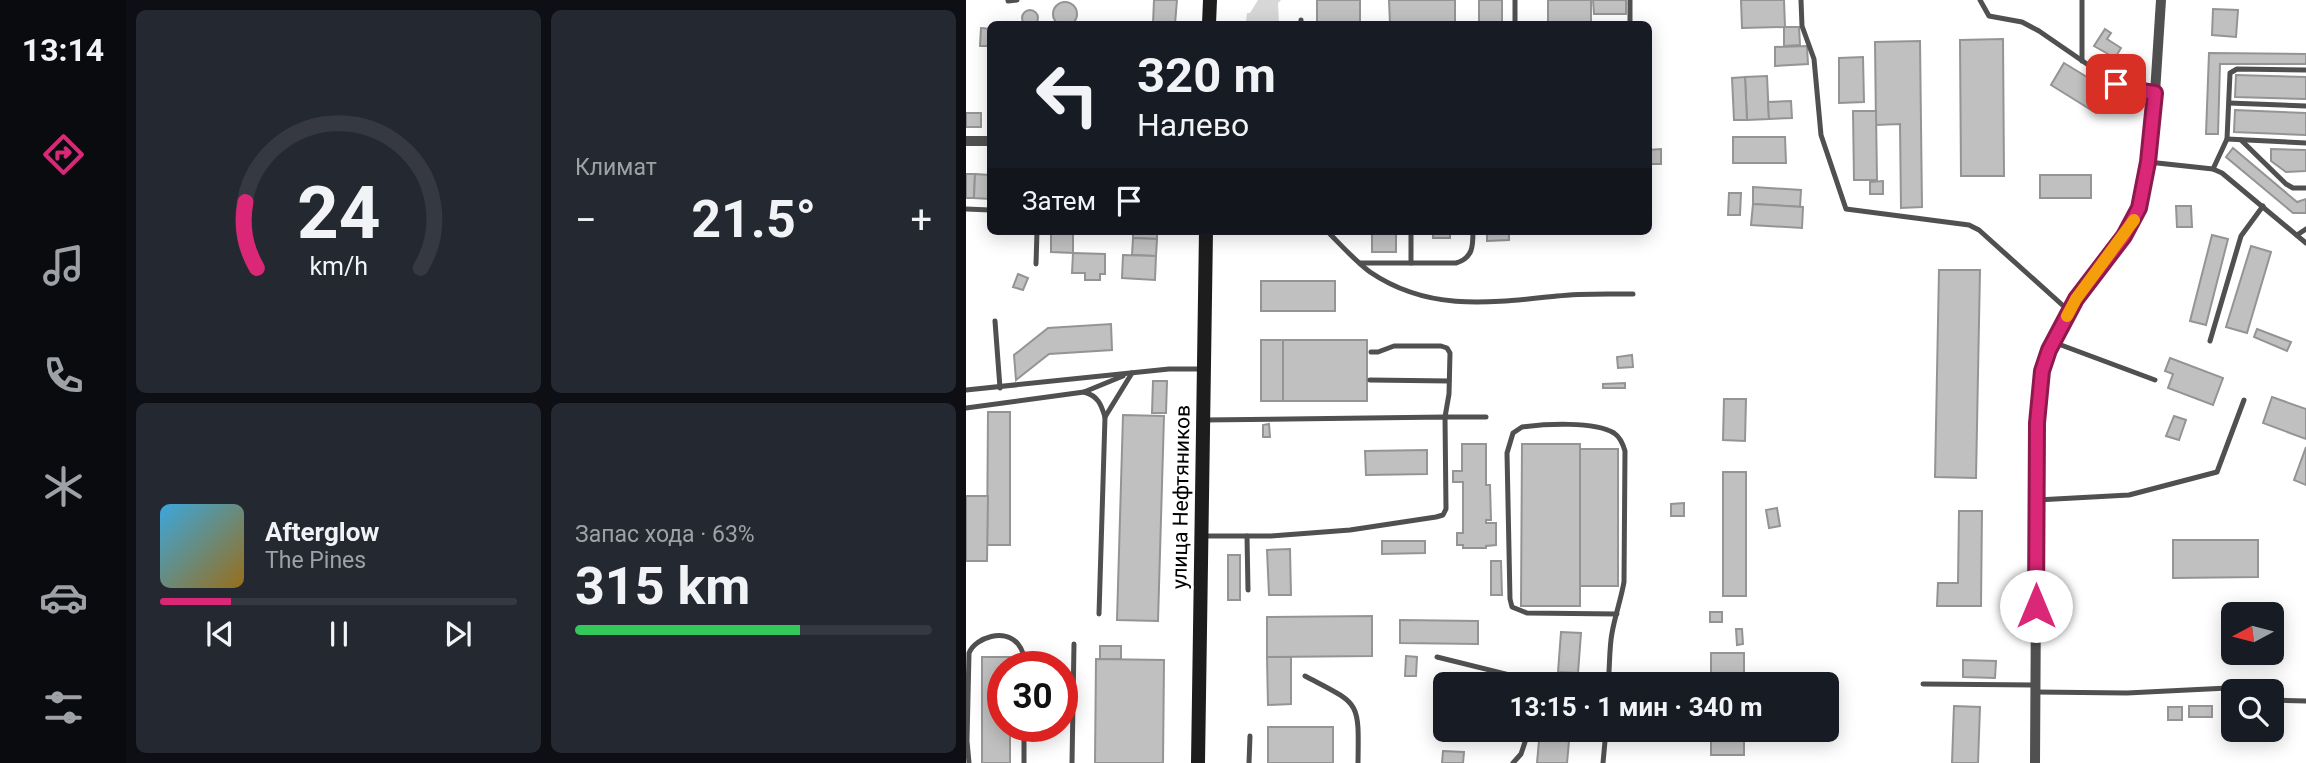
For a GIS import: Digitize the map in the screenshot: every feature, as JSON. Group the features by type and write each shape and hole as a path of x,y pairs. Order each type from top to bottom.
{"street":[{"path":"1209,21 1210,0"},
{"path":"2035,763 2037,500 2042,371 2069,311 2133,222 2144,190 2155,93 2161,0"},
{"path":"966,141 987,141"},
{"name":"улица Нефтяников","path":"1198,763 1206,235"}],"lane":[{"path":"1008,1 1017,0"},
{"path":"1515,0 1515,21"},
{"path":"1630,0 1630,21"},
{"path":"1801,0 1802,26 1814,59 1821,135 1846,209 1969,225 1979,230 2069,311"},
{"path":"1980,0 1989,16 2022,22 2039,31 2116,84 2128,89 2155,93"},
{"path":"2082,0 2082,61"},
{"path":"2213,169 2227,139 2229,76 2234,70 2306,70"},
{"path":"2229,103 2306,106"},
{"path":"2227,139 2306,143"},
{"path":"2241,140 2286,184 2292,188 2306,188"},
{"path":"2148,162 2213,169 2236,183 2306,243"},
{"path":"2210,341 2241,236 2263,206"},
{"path":"966,209 987,210"},
{"path":"2297,235 2306,229"},
{"path":"1035,264 1037,235"},
{"path":"1331,235 1359,263 1402,290 1444,302 1515,302 1560,295 1633,294"},
{"path":"1411,235 1411,263"},
{"path":"1359,263 1464,261 1472,250 1473,235"},
{"path":"995,321 1000,388"},
{"path":"2053,342 2155,380"},
{"path":"1202,536 1350,530 1443,515 1446,509 1445,417 1450,353 1447,348 1441,346 1394,346 1371,352"},
{"path":"966,390 1169,369 1204,369"},
{"path":"966,408 1084,391 1132,373"},
{"path":"1105,417 1132,373"},
{"path":"1370,380 1449,381"},
{"path":"1084,391 1094,395 1105,417 1099,614"},
{"path":"2037,500 2129,495 2217,472 2244,401"},
{"path":"1204,420 1486,417"},
{"path":"1609,672 1612,632 1617,614 1624,582 1623,443 1616,434 1598,427 1521,427 1513,433 1507,453 1512,607 1527,613 1617,614"},
{"path":"1247,536 1248,590"},
{"path":"969,763 969,653 972,645 989,636 1011,639 1018,643 1022,651"},
{"path":"1072,763 1074,644"},
{"path":"1437,657 1495,672"},
{"path":"1305,677 1348,699 1355,709 1358,724 1357,763"},
{"path":"1923,684 2127,693 2221,689"},
{"path":"2284,700 2306,701"},
{"path":"1249,763 1250,736"},
{"path":"1024,742 1024,763"},
{"path":"1513,763 1521,754 1525,742"},
{"path":"1604,763 1605,742"}],"shaded area":[{"path":"1258,0 1281,0 1278,3 1279,21 1246,21 1247,13 1250,13"}],"building":[{"path":"1154,0 1177,0 1175,21 1153,21"},
{"path":"1317,0 1360,0 1360,21 1317,21"},
{"path":"1389,0 1455,0 1455,21 1390,21"},
{"path":"1479,0 1502,0 1502,21 1479,21"},
{"path":"1548,0 1591,0 1591,21 1548,21"},
{"path":"1593,0 1626,0 1626,14 1594,14"},
{"path":"1741,0 1784,0 1785,27 1742,28"},
{"path":"1070,3 1076,9 1075,21 1055,21 1053,14 1056,5"},
{"path":"2213,9 2238,10 2236,37 2212,35"},
{"path":"1027,10 1033,10 1038,15 1038,21 1022,21 1022,15"},
{"path":"1784,27 1799,27 1800,45 1784,46"},
{"path":"981,28 987,29 987,46 980,46"},
{"path":"2105,29 2111,33 2107,39 2121,48 2115,58 2094,46"},
{"path":"2003,39 2004,176 1961,176 1960,40"},
{"path":"1920,41 1922,207 1901,208 1900,124 1876,125 1875,42"},
{"path":"1807,46 1808,64 1775,66 1775,47"},
{"path":"2209,53 2306,54 2306,64 2220,64 2218,134 2206,134"},
{"path":"1863,57 1864,102 1839,103 1839,58"},
{"path":"2064,63 2110,91 2096,113 2051,85"},
{"path":"2236,75 2306,77 2306,99 2235,97"},
{"path":"1767,76 1769,119 1747,120 1745,77"},
{"path":"1745,77 1747,120 1734,120 1732,78"},
{"path":"1791,101 1792,118 1769,119 1768,102"},
{"path":"2235,110 2306,113 2306,135 2234,132"},
{"path":"1853,111 1876,111 1877,180 1854,180"},
{"path":"966,113 981,113 981,127 966,127"},
{"path":"1733,137 1785,137 1786,163 1733,163"},
{"path":"2233,148 2297,202 2306,199 2306,213 2293,213 2226,157"},
{"path":"1661,149 1661,164 1652,164 1652,150"},
{"path":"2271,149 2306,150 2306,171 2286,172 2271,161"},
{"path":"966,174 975,174 974,198 966,198"},
{"path":"975,174 987,175 987,199 974,198"},
{"path":"2040,175 2091,175 2091,198 2040,198"},
{"path":"1883,181 1883,194 1870,194 1870,182"},
{"path":"1753,187 1801,190 1800,207 1753,204"},
{"path":"1729,193 1741,193 1740,215 1728,215"},
{"path":"1753,204 1803,207 1802,228 1751,225"},
{"path":"2176,206 2191,206 2192,227 2177,227"},
{"path":"1051,235 1073,235 1073,253 1051,252"},
{"path":"1133,235 1157,235 1157,239 1133,238"},
{"path":"1372,235 1396,235 1396,252 1372,252"},
{"path":"1433,235 1450,235 1450,238 1433,238"},
{"path":"1487,235 1509,235 1509,240 1487,241"},
{"path":"2212,235 2228,239 2206,325 2190,321"},
{"path":"1133,238 1157,239 1156,256 1132,255"},
{"path":"2251,246 2271,252 2247,333 2226,327"},
{"path":"1073,253 1105,254 1105,274 1100,274 1100,280 1085,280 1085,273 1072,273"},
{"path":"1123,255 1156,256 1155,280 1122,278"},
{"path":"1939,270 1980,270 1976,478 1935,477"},
{"path":"1018,274 1028,278 1023,290 1013,287"},
{"path":"1261,281 1335,281 1335,311 1261,311"},
{"path":"1111,324 1112,350 1049,354 1016,380 1014,355 1048,328"},
{"path":"2257,329 2291,342 2287,351 2254,337"},
{"path":"1261,340 1283,340 1283,401 1261,401"},
{"path":"1283,340 1367,340 1367,401 1283,401"},
{"path":"1632,355 1633,367 1618,368 1617,357"},
{"path":"2170,358 2223,378 2213,405 2168,388 2173,374 2165,371"},
{"path":"1153,381 1167,381 1166,413 1152,413"},
{"path":"1625,383 1625,388 1603,388 1603,384"},
{"path":"2272,397 2306,409 2306,439 2263,423"},
{"path":"1724,399 1746,399 1745,441 1723,440"},
{"path":"988,412 1010,412 1010,545 987,545"},
{"path":"1123,415 1164,416 1158,621 1117,620"},
{"path":"2174,416 2186,420 2179,440 2166,436"},
{"path":"1269,424 1270,437 1263,437 1263,425"},
{"path":"1462,444 1486,444 1486,485 1490,485 1491,520 1486,520 1486,523 1496,523 1496,545 1486,548 1463,548 1463,545 1457,545 1457,533 1463,533 1463,482 1453,482 1453,471 1462,471"},
{"path":"1522,444 1580,444 1580,606 1521,606"},
{"path":"2306,447 2306,485 2294,480"},
{"path":"1580,449 1618,449 1618,586 1580,586"},
{"path":"1427,450 1427,474 1366,475 1365,451"},
{"path":"1723,472 1746,472 1746,596 1723,596"},
{"path":"966,496 988,496 987,561 966,561"},
{"path":"1684,503 1684,516 1671,516 1671,504"},
{"path":"1777,508 1780,526 1769,528 1766,510"},
{"path":"1959,511 1982,511 1981,606 1937,606 1938,583 1958,583"},
{"path":"2173,540 2258,540 2258,577 2173,578"},
{"path":"1382,541 1425,541 1425,553 1382,554"},
{"path":"1290,549 1291,595 1269,595 1267,550"},
{"path":"1228,555 1240,555 1240,600 1228,600"},
{"path":"1491,561 1501,561 1502,595 1491,595"},
{"path":"1710,612 1722,612 1722,622 1710,622"},
{"path":"1372,616 1372,656 1267,657 1267,617"},
{"path":"1400,620 1478,621 1478,644 1400,643"},
{"path":"1736,629 1742,629 1743,644 1737,645"},
{"path":"1561,632 1581,633 1578,672 1558,672"},
{"path":"1100,646 1121,646 1121,659 1100,659"},
{"path":"1711,653 1744,653 1744,672 1711,672"},
{"path":"1406,656 1417,657 1416,676 1405,676"},
{"path":"982,657 987,657 987,742 1010,742 1010,763 982,763"},
{"path":"1267,657 1291,657 1291,704 1268,705"},
{"path":"1096,659 1164,660 1163,763 1095,763"},
{"path":"1963,660 1996,661 1995,678 1963,677"},
{"path":"1954,706 1980,707 1978,763 1952,763"},
{"path":"2189,706 2212,706 2212,717 2189,717"},
{"path":"2168,707 2182,707 2182,720 2168,720"},
{"path":"1268,727 1333,727 1333,763 1268,763"},
{"path":"1539,742 1569,742 1567,763 1537,763"},
{"path":"1711,742 1744,742 1744,755 1711,755"},
{"path":"1443,751 1464,752 1463,763 1442,763"}],"slow traffic":[{"path":"2067,316 2076,299 2134,220"}],"route":[{"path":"2036,606 2037,423 2042,371 2049,350 2076,299 2133,222 2144,190 2155,93 2128,89 2116,84"}]}
